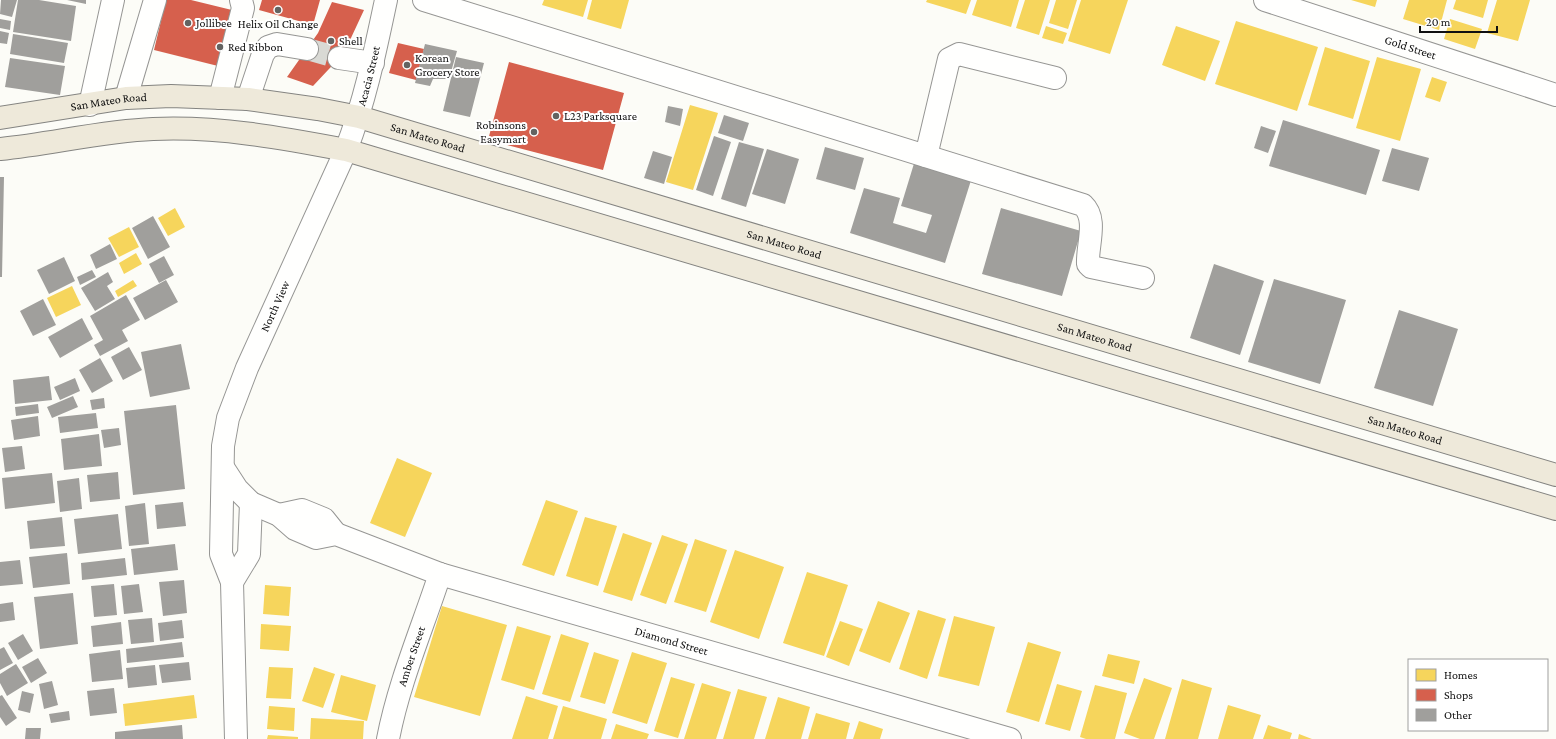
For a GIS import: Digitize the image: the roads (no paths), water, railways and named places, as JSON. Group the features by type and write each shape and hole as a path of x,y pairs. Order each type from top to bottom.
{"main road":[{"name":"San Mateo Road","path":"0,118 90,105 126,98 171,96 248,99 318,109 359,117 1556,475"},
{"path":"0,149 32,146 97,134 161,129 215,130 269,136 346,150 1556,509"}],"street":[{"path":"90,105 113,0"},
{"path":"126,98 155,0"},
{"path":"220,98 243,8 241,0"},
{"name":"Acacia Street","path":"346,150 359,117 373,62 386,0"},
{"path":"424,0 1083,205 1089,210 1091,218 1088,264 1092,267 1144,278"},
{"name":"Gold Street","path":"1265,0 1554,88"},
{"path":"248,99 263,54 268,47 277,44 307,49"},
{"path":"926,156 949,59 959,54 1055,78"},
{"path":"339,58 373,62"},
{"name":"North View","path":"232,582 221,554 224,468 223,446 228,418 239,390 346,150"},
{"name":"Diamond Street","path":"224,468 237,488 251,503 280,515 302,510 324,519 336,534 440,574 1010,739"},
{"path":"236,739 232,582 249,554 251,503"},
{"name":"Amber Street","path":"388,739 393,714 406,672 440,574"}],"tunnel":[{"path":"307,49 339,58"}],"place":[{"name":"Helix Oil Change","path":"278,10"},
{"name":"Jollibee","path":"188,23"},
{"name":"Shell","path":"331,41"},
{"name":"Red Ribbon","path":"220,47"},
{"name":"Korean Grocery Store","path":"407,65"},
{"name":"L23 Parksquare","path":"556,116"},
{"name":"Robinsons Easymart","path":"534,132"}]}
